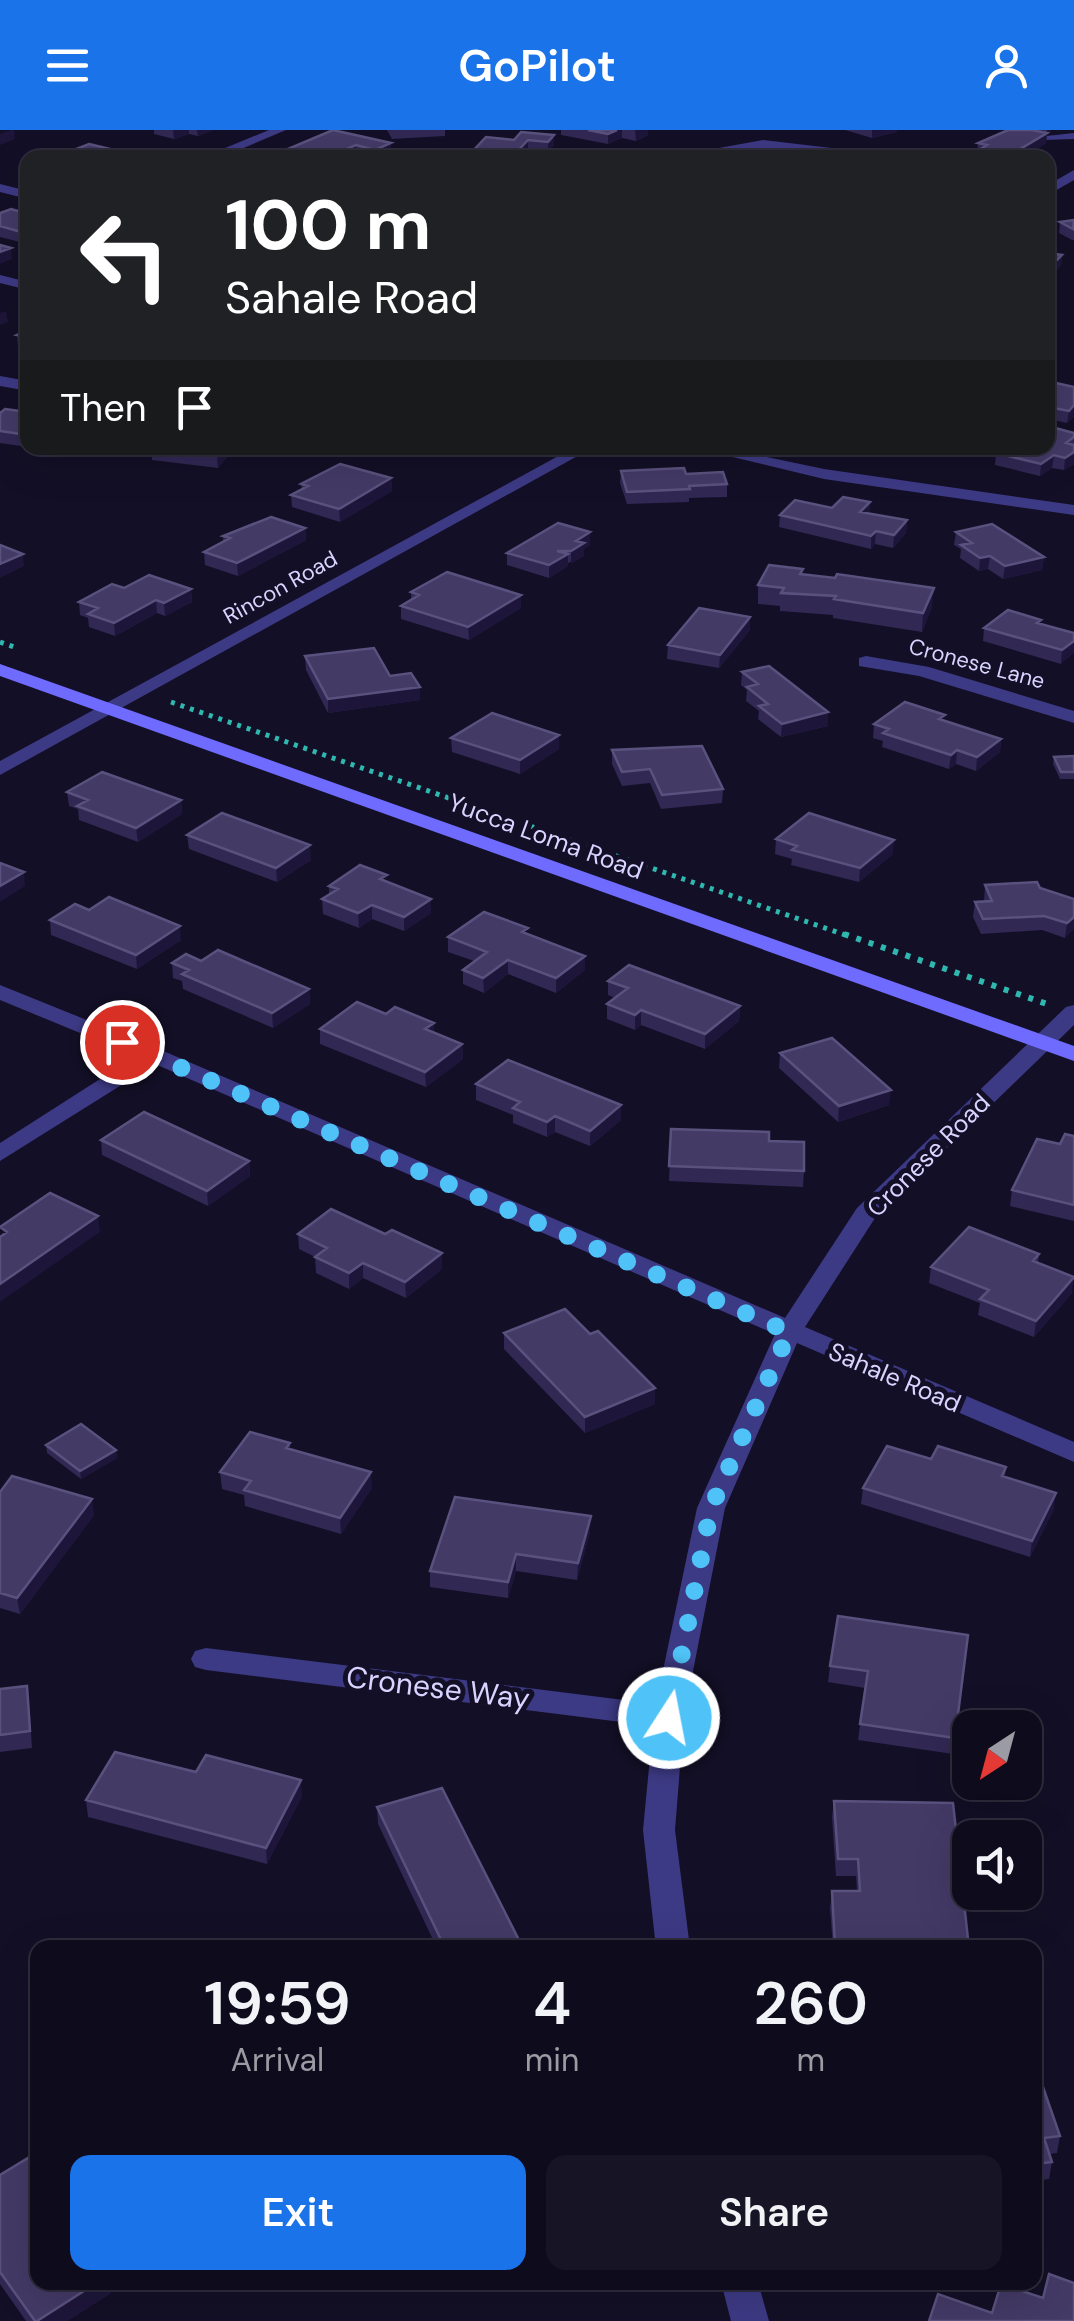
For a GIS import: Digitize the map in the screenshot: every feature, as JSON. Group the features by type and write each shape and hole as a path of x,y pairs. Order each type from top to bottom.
{"main road":[{"name":"Yucca Loma Road","path":"0,670 1074,1054"}],"street":[{"path":"228,150 280,130"},
{"path":"705,150 761,137 837,150"},
{"name":"Rincon Road","path":"0,769 571,455"},
{"path":"736,455 824,474 1074,510"},
{"name":"Cronese Lane","path":"866,662 922,671 1074,717"},
{"name":"Sahale Road","path":"0,992 153,1054 1074,1453"},
{"name":"Cronese Road","path":"672,1940 658,1830 669,1718 711,1508 789,1332 866,1213 1042,1042 1061,1008"},
{"path":"0,1154 153,1054"},
{"name":"Cronese Way","path":"206,1658 669,1718"},
{"path":"741,2290 750,2321"}],"lane":[{"path":"1056,130 1074,135"},
{"path":"1043,137 1074,135"}],"path":[{"path":"170,701 1061,1008"}],"building":[{"path":"333,130 391,143 375,150 356,145 344,150 286,150"},
{"path":"1008,130 1047,133 1018,150 979,150 987,145 978,143"},
{"path":"521,132 554,135 548,142 528,140 519,150 474,150 486,137 514,140"},
{"path":"89,144 114,150 74,150"},
{"path":"11,209 20,212 20,232 0,226 0,213"},
{"path":"1055,384 1074,387 1074,405 1069,411 1055,408"},
{"path":"5,409 20,411 20,434 0,431 0,413"},
{"path":"1055,428 1074,433 1066,443 1074,445 1074,452 1065,458 1054,455"},
{"path":"1004,455 1054,455 1041,464"},
{"path":"340,464 391,478 339,509 291,495 308,486 301,484"},
{"path":"684,468 686,474 723,472 727,484 627,492 621,471"},
{"path":"843,497 870,502 860,512 907,520 894,535 876,531 871,536 780,515 795,500 832,508"},
{"path":"271,517 305,528 237,563 204,552 230,538 223,536"},
{"path":"558,523 590,532 576,541 584,543 571,551 557,551 568,554 549,565 507,553"},
{"path":"992,524 1044,557 1005,566 990,556 980,558 961,545 972,543 956,532"},
{"path":"0,545 23,554 0,564"},
{"path":"769,565 803,569 800,574 835,578 837,574 934,588 923,613 834,599 836,596 781,593 784,588 758,585"},
{"path":"447,572 521,595 468,627 401,606 419,595 411,592"},
{"path":"149,575 191,589 164,603 156,600 114,623 88,614 98,608 79,602 112,584 124,588"},
{"path":"699,608 750,617 720,655 668,645"},
{"path":"1008,610 1074,633 1074,641 1062,650 984,628"},
{"path":"374,648 390,676 411,673 420,687 328,699 305,656"},
{"path":"769,666 828,712 782,724 759,706 768,704 747,687 758,684 742,672"},
{"path":"905,702 945,715 939,719 1001,739 977,757 957,750 951,755 883,733 889,729 874,724"},
{"path":"492,713 559,735 520,760 451,738"},
{"path":"702,746 723,789 662,795 650,769 622,772 612,750"},
{"path":"1074,756 1074,772 1061,772 1054,757"},
{"path":"102,772 181,800 136,828 77,806 88,800 67,792"},
{"path":"222,813 310,845 276,868 187,835"},
{"path":"809,813 894,840 860,868 792,850 797,846 776,839"},
{"path":"0,863 24,872 0,886"},
{"path":"360,865 387,875 380,879 431,899 404,917 372,905 358,913 322,899 338,889 329,886"},
{"path":"1037,882 1040,888 1074,899 1074,917 1067,923 1044,916 983,919 975,902 992,901 985,885"},
{"path":"109,897 180,926 136,955 50,920 75,904 89,910"},
{"path":"484,912 528,928 522,932 585,956 556,978 508,960 483,978 463,970 487,952 448,937"},
{"path":"218,950 309,989 272,1013 182,974 189,970 172,963 186,954 201,961"},
{"path":"629,965 740,1006 705,1034 641,1010 635,1015 607,1004 628,988 608,981"},
{"path":"357,1002 386,1014 395,1007 434,1023 425,1029 462,1044 425,1072 320,1029"},
{"path":"832,1038 891,1090 839,1106 780,1053"},
{"path":"508,1060 621,1105 590,1131 555,1116 547,1122 513,1108 520,1102 476,1084"},
{"path":"144,1112 249,1161 207,1191 101,1140"},
{"path":"671,1129 769,1132 769,1141 804,1142 804,1171 669,1166"},
{"path":"1065,1134 1074,1136 1074,1205 1012,1190 1037,1139 1060,1144"},
{"path":"50,1193 98,1216 0,1284 0,1237 7,1232 0,1227"},
{"path":"331,1209 385,1234 392,1230 442,1253 405,1282 363,1263 349,1273 315,1257 327,1248 298,1234"},
{"path":"969,1227 1039,1254 1033,1261 1074,1277 1036,1321 980,1299 989,1290 931,1267"},
{"path":"565,1309 590,1334 598,1331 655,1388 585,1417 504,1333"},
{"path":"81,1424 116,1450 80,1471 46,1445"},
{"path":"250,1432 290,1443 286,1448 371,1472 340,1518 244,1490 251,1481 220,1472"},
{"path":"887,1446 931,1459 938,1446 1006,1467 1002,1476 1056,1493 1032,1541 863,1488"},
{"path":"12,1476 92,1499 17,1598 0,1593 0,1492"},
{"path":"455,1497 591,1516 578,1563 516,1554 508,1582 430,1571"},
{"path":"838,1616 968,1635 959,1710 952,1710 952,1738 860,1724 868,1671 830,1666"},
{"path":"27,1686 30,1731 0,1735 0,1689"},
{"path":"115,1752 196,1772 206,1755 301,1780 266,1848 86,1800"},
{"path":"442,1788 519,1940 441,1940 377,1807"},
{"path":"834,1801 953,1803 952,1910 965,1910 968,1940 835,1940 832,1891 860,1891 858,1859 838,1859"},
{"path":"1042,2084 1060,2136 1044,2138 1052,2162 1042,2163"},
{"path":"30,2157 30,2290 85,2290 37,2321 0,2272 0,2175"},
{"path":"1049,2274 1074,2283 1074,2321 929,2321 938,2294 992,2313 999,2290 1019,2290 1043,2298"}],"route":[{"path":"122,1042 789,1332 711,1508 669,1718"}]}
